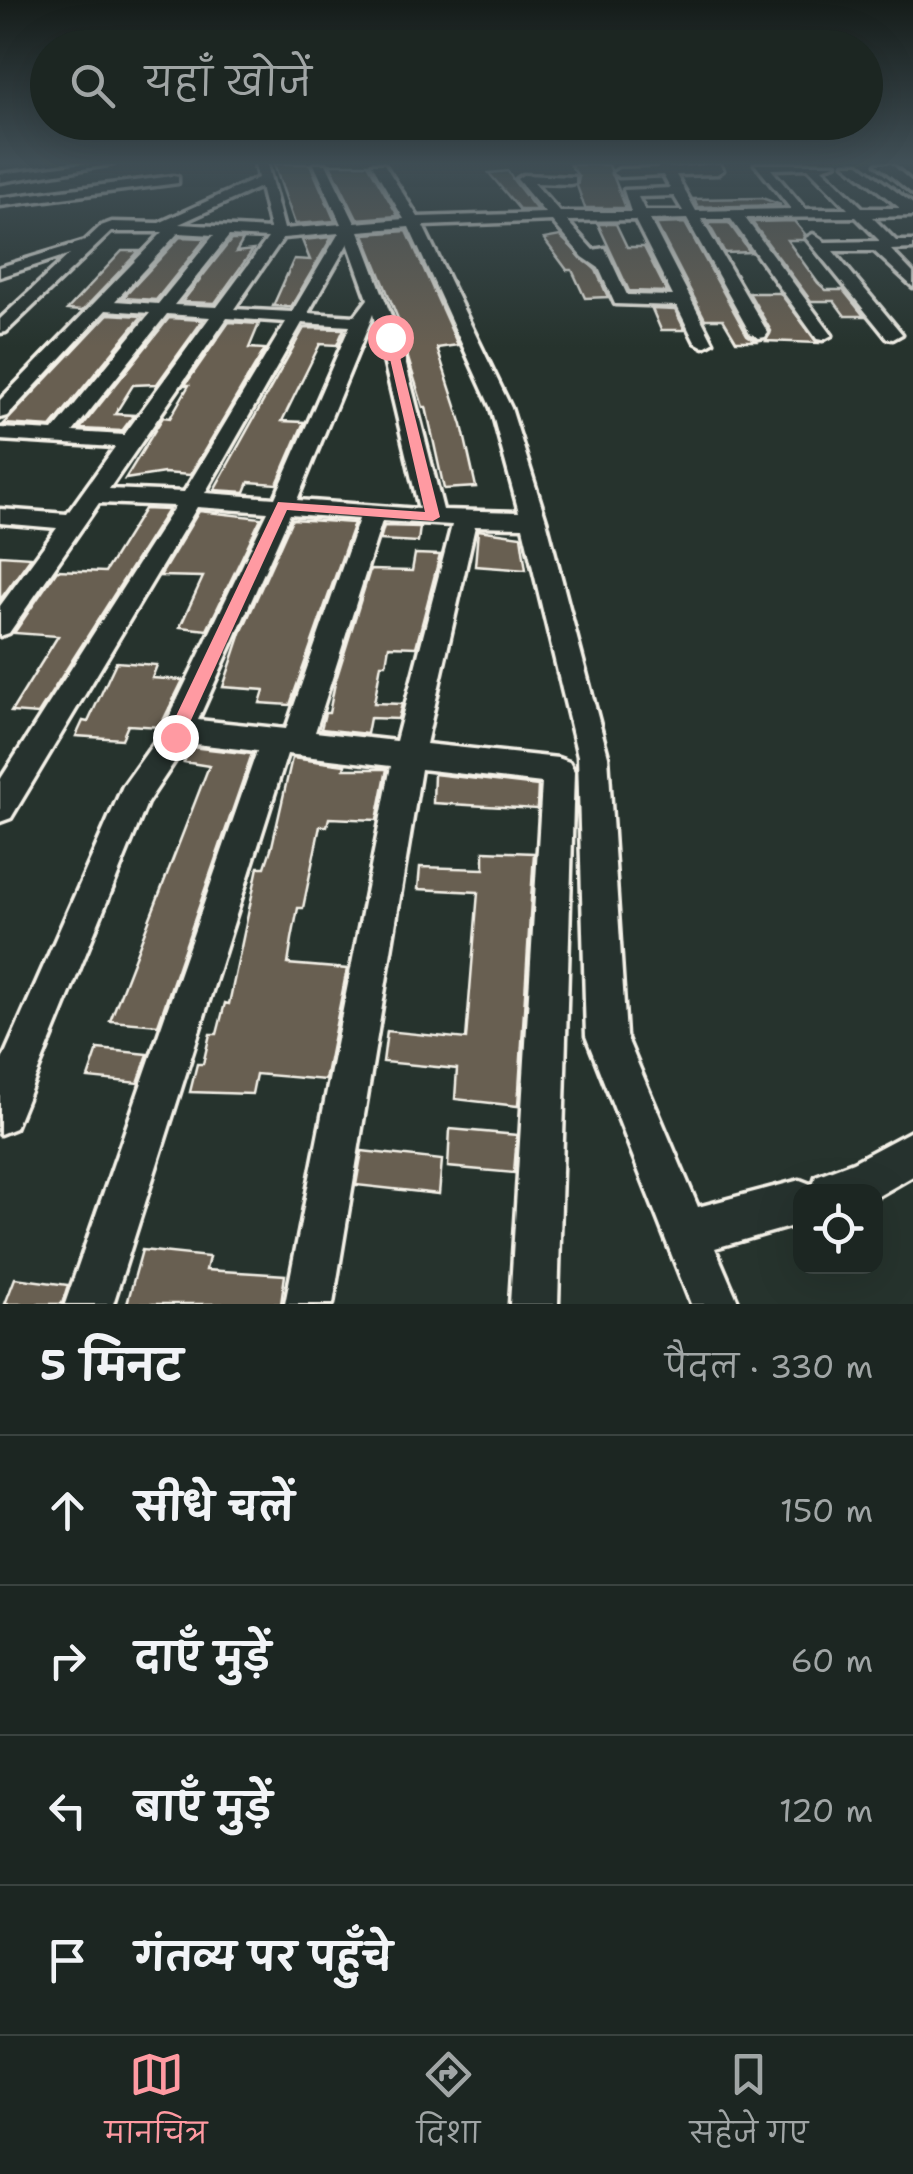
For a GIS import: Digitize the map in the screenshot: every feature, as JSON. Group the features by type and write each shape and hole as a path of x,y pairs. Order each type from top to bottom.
{"street":[{"path":"0,412 173,225"},
{"path":"0,626 224,313 278,234 276,225"},
{"path":"0,328 106,229 117,226 278,234 377,225"},
{"path":"414,225 501,408 534,520 592,756 606,1036 715,1304"},
{"path":"561,225 588,254 607,266"},
{"path":"589,225 618,298 649,309 681,301"},
{"path":"642,225 704,342"},
{"path":"702,225 786,284 822,334"},
{"path":"738,225 739,254 730,284 759,333"},
{"path":"805,225 893,334"},
{"path":"834,225 855,246"},
{"path":"853,225 855,246"},
{"path":"864,225 913,282"},
{"path":"309,1304 449,518 369,312 350,227"},
{"path":"0,808 192,496 350,227"},
{"path":"58,438 226,230"},
{"path":"0,272 93,242"},
{"path":"821,247 913,245"},
{"path":"730,284 749,284"},
{"path":"768,284 786,284"},
{"path":"102,305 295,318 369,312"},
{"path":"0,1113 134,796 178,730 369,312"},
{"path":"0,434 129,442"},
{"path":"91,496 192,496 449,518 534,520"},
{"path":"89,1304 286,741 372,512"},
{"path":"0,516 72,522"},
{"path":"178,730 558,771 534,1304"},
{"path":"854,1184 913,1152"},
{"path":"686,1233 793,1204"}],"building":[{"path":"598,225 616,225 627,247 644,247 667,292 629,291"},
{"path":"656,225 686,225 747,335 756,341 736,341 723,319 705,319"},
{"path":"709,225 730,225 750,252 725,253"},
{"path":"754,225 797,225 805,234 803,240 787,240 818,283 826,290 843,290 864,316 845,316 834,301 811,301"},
{"path":"407,231 458,345 437,348 462,425 476,487 444,489 426,407 407,355 410,349 364,234"},
{"path":"560,236 596,270 608,297 585,298 572,270 567,270 544,239"},
{"path":"180,237 206,238 156,300 123,298"},
{"path":"332,237 291,307 273,306 294,259 310,260 302,240"},
{"path":"231,240 243,240 236,252 253,250 215,303 182,302"},
{"path":"122,251 139,251 82,311 67,310"},
{"path":"749,293 780,293 818,343 766,341 771,331"},
{"path":"652,309 675,310 685,330 661,330"},
{"path":"108,314 142,316 51,427 4,424"},
{"path":"169,318 203,320 157,384 133,385 115,414 134,415 122,431 80,429"},
{"path":"229,322 259,324 249,348 265,349 190,475 164,473 125,479 163,417 170,418 189,385 185,385"},
{"path":"304,328 344,329 337,345 320,344 282,421 304,422 277,484 249,482 245,492 214,490"},
{"path":"144,509 168,510 38,714 11,712 58,636 14,633 57,570 105,572"},
{"path":"199,511 261,518 207,630 180,627 203,577 160,576"},
{"path":"292,519 354,523 290,705 260,703 264,690 223,687 241,633"},
{"path":"384,526 420,527 418,542 380,540"},
{"path":"478,530 521,536 526,570 475,566"},
{"path":"415,554 440,555 416,647 389,646 386,664 381,664 374,703 402,704 398,719 370,718 367,734 321,729 370,570 412,571"},
{"path":"0,555 31,557 0,600"},
{"path":"116,662 157,665 152,678 183,680 160,727 128,725 122,739 76,736 83,721 88,722"},
{"path":"191,747 252,754 158,1025 110,1021 209,766 184,762"},
{"path":"292,758 345,765 344,769 387,769 377,820 329,818 327,826 320,826 303,908 298,908 288,964 347,969 325,1080 256,1074 252,1094 190,1092 197,1064 203,1064 210,1034 217,1034 225,1003 229,1004 258,867 265,867 272,846"},
{"path":"434,774 538,786 537,809 433,803"},
{"path":"484,851 534,853 518,1106 455,1099 457,1069 383,1062 387,1031 466,1039 478,892 418,889 420,867 484,869"},
{"path":"98,1049 148,1054 138,1083 88,1078"},
{"path":"450,1129 517,1135 514,1173 448,1167"},
{"path":"362,1151 442,1160 439,1194 356,1185"},
{"path":"142,1250 209,1257 206,1270 285,1275 281,1304 127,1304"},
{"path":"15,1278 68,1285 62,1304 5,1304"}],"route":[{"path":"175,737 283,505 433,517 390,337"}]}
